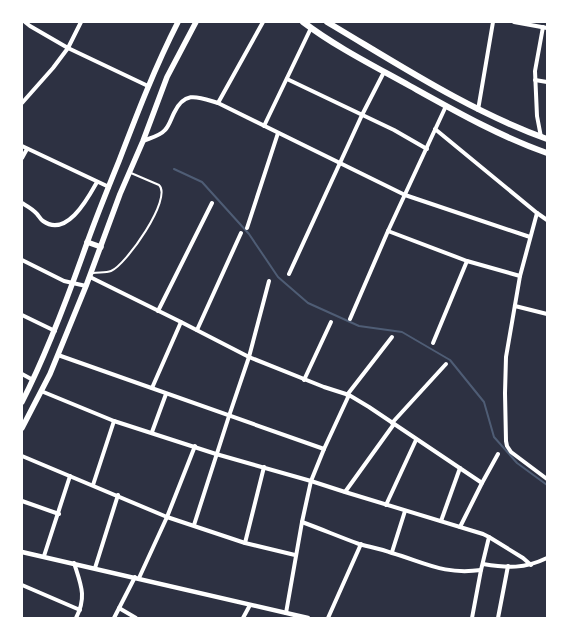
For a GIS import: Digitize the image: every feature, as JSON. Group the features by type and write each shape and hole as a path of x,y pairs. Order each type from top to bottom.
{"main road":[{"path":"22,402 55,331 74,283 87,242 148,86 160,57 178,22"},
{"path":"22,428 50,374 58,355 91,275 167,77 196,22"},
{"path":"303,22 384,72 477,123 547,153"},
{"path":"327,22 480,111 544,138"},
{"path":"477,123 480,111"},
{"path":"500,134 506,123"},
{"path":"87,242 101,247"}],"street":[{"path":"25,22 68,48 148,86"},
{"path":"22,103 53,68 68,48 80,22"},
{"path":"218,103 264,22"},
{"path":"480,111 493,22"},
{"path":"514,22 546,27 535,71 537,116 544,138"},
{"path":"264,126 311,28"},
{"path":"289,274 362,115 384,72"},
{"path":"287,79 394,130 427,149"},
{"path":"535,80 547,82"},
{"path":"143,141 159,135 165,130 177,107 185,99 191,96 218,103 404,195 530,237"},
{"path":"350,319 404,195 446,106"},
{"path":"435,129 536,214 547,220"},
{"path":"247,228 278,133"},
{"path":"22,146 109,188"},
{"path":"22,158 27,149"},
{"path":"22,203 37,213 43,221 48,224 58,225 64,223 76,214 86,201 97,182"},
{"path":"158,311 212,203"},
{"path":"536,214 520,276 506,357 506,441 511,452 547,479"},
{"path":"388,231 467,261 520,276"},
{"path":"197,330 241,234"},
{"path":"22,260 64,281 86,286"},
{"path":"433,343 467,261"},
{"path":"91,275 249,358 304,380 348,395 482,483"},
{"path":"194,526 228,416 249,358 269,281"},
{"path":"515,306 547,314"},
{"path":"22,315 55,331"},
{"path":"152,388 181,322"},
{"path":"304,380 331,322"},
{"path":"286,613 302,522 311,481 348,395 392,337"},
{"path":"58,355 324,449"},
{"path":"344,492 393,424 446,364"},
{"path":"22,374 33,380"},
{"path":"41,391 114,421 152,432 216,454 311,481 483,534 531,565"},
{"path":"152,432 166,394"},
{"path":"93,485 114,421"},
{"path":"386,505 416,440"},
{"path":"114,618 138,578 167,517 195,446"},
{"path":"460,527 498,454"},
{"path":"22,456 118,495 167,517 245,543 296,555"},
{"path":"245,543 264,467"},
{"path":"441,521 460,468"},
{"path":"44,556 59,514 70,476"},
{"path":"95,568 118,495"},
{"path":"22,501 59,514"},
{"path":"392,552 405,511"},
{"path":"302,522 361,544 392,552 433,567 462,572 481,570"},
{"path":"472,618 489,537"},
{"path":"328,618 361,544"},
{"path":"22,552 308,618"},
{"path":"483,564 508,566 531,565 547,558"},
{"path":"74,564 82,588 83,602 76,618"},
{"path":"498,618 508,566"},
{"path":"22,585 80,610"},
{"path":"243,618 250,605"},
{"path":"119,608 136,618"}],"lane":[{"path":"91,275 111,272 122,264 148,227 159,205 162,190 161,187 130,172"}],"waterway":[{"path":"174,169 202,182 249,234 278,277 308,303 359,326 402,332 450,360 484,402 494,437 517,463 547,485"}]}
